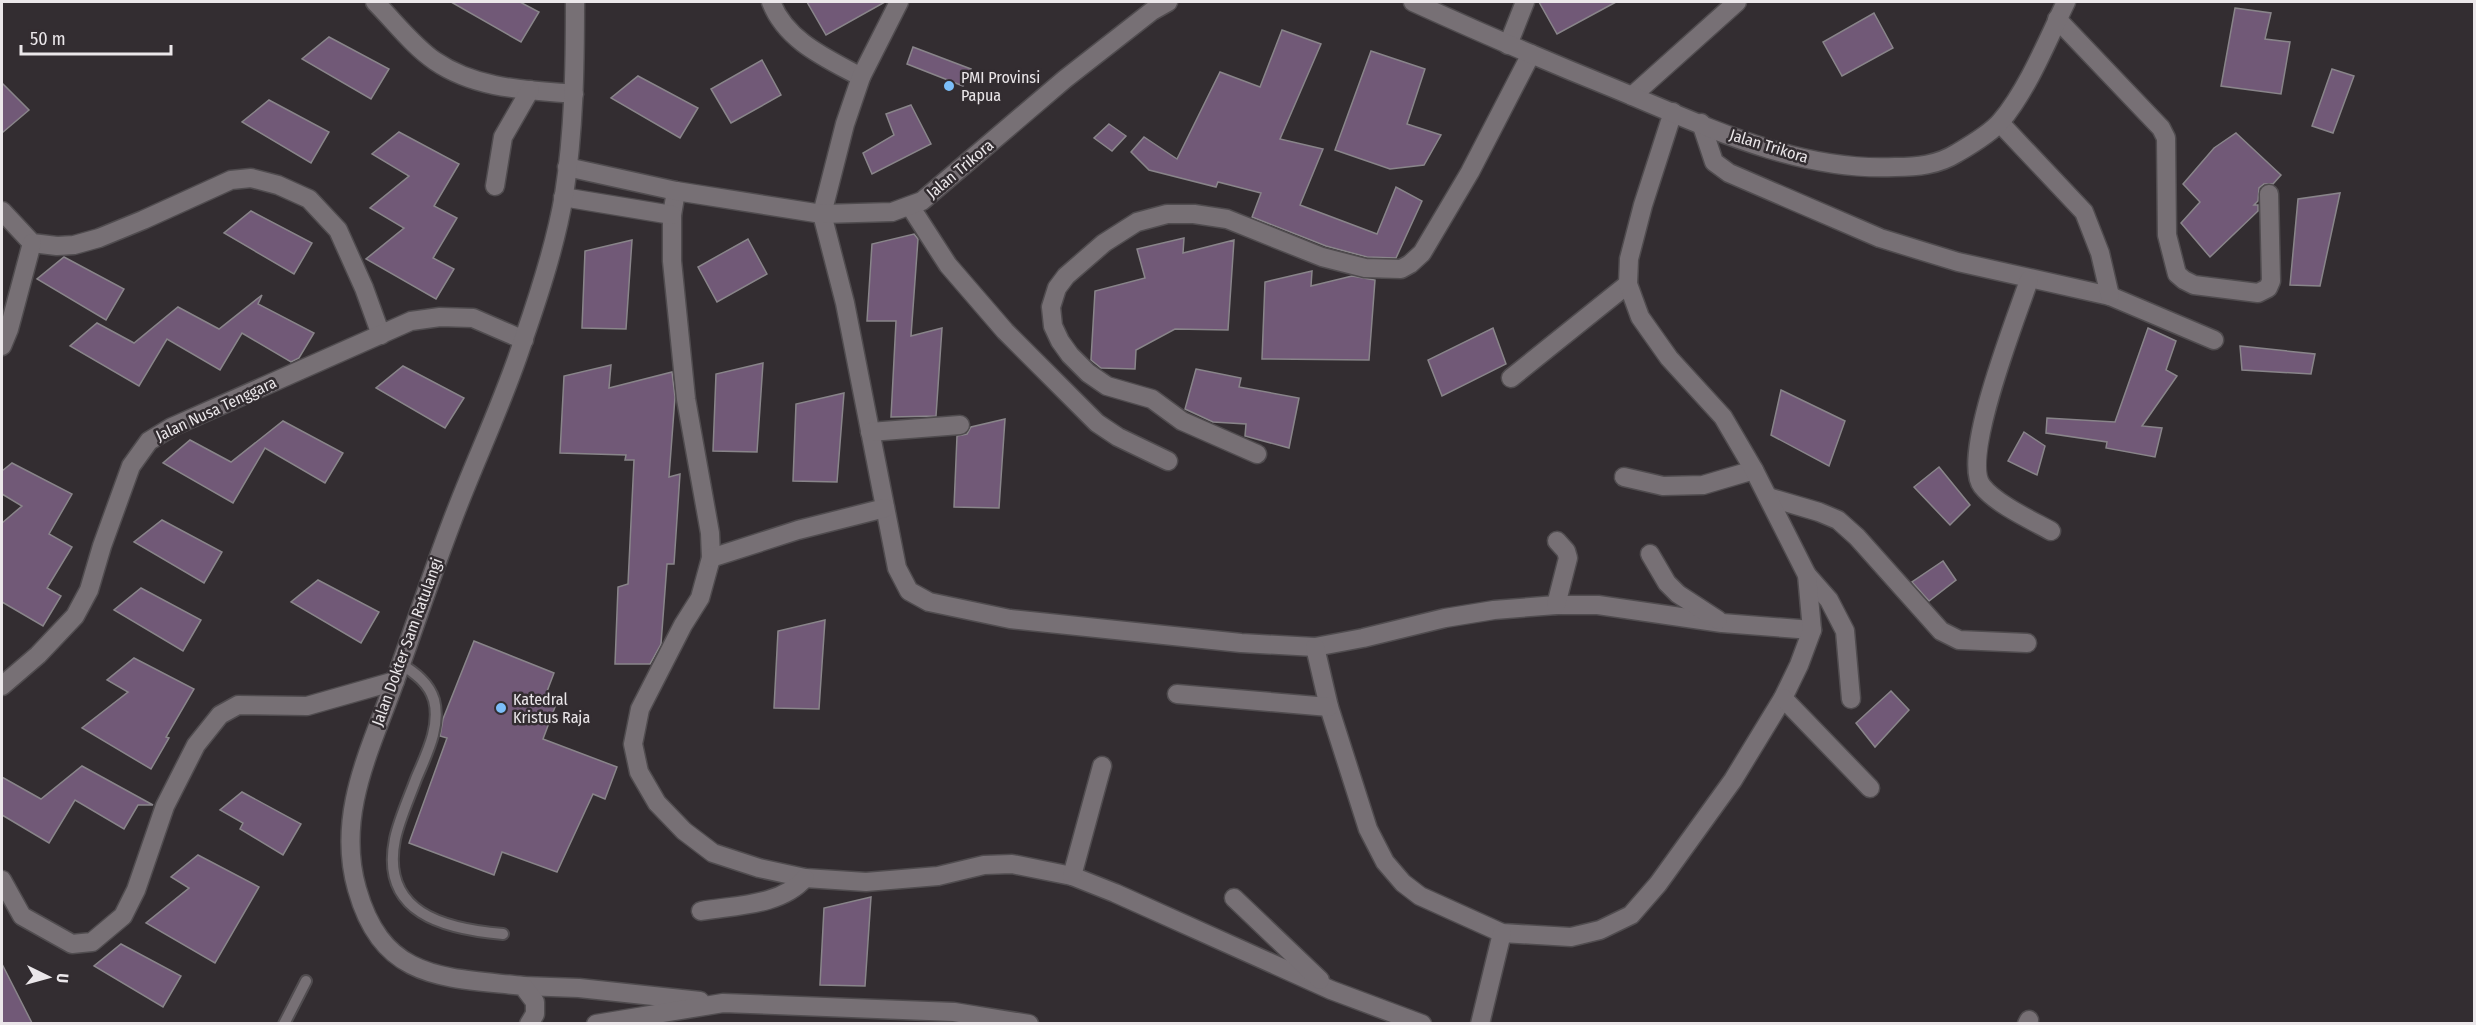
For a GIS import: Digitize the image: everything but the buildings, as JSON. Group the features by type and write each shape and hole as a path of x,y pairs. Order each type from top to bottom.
{"street":[{"path":"375,2 433,60 457,74 486,84 574,94"},
{"name":"Jalan Dokter Sam Ratulangi","path":"575,2 574,94 563,197 552,245 524,340 450,524 398,672 369,745 354,800 350,855 357,892 379,938 390,953 406,964 445,977 723,1003"},
{"path":"771,2 786,29 816,52 861,77"},
{"path":"898,2 861,77 845,124 822,214 845,303 897,568 909,591 929,602 1010,619 1241,643 1315,647 1445,618 1494,610 1556,605 1598,605 1722,623 1812,630"},
{"name":"Jalan Trikora","path":"567,167 676,191 822,214 892,212 922,201 1065,79 1152,11 1168,2"},
{"name":"Jalan Trikora","path":"1413,2 1508,45 1759,146 1825,163 1875,168 1919,166 1940,161 1956,154 2000,123 2034,69 2066,2"},
{"path":"1508,45 1525,2"},
{"path":"1632,96 1737,2"},
{"path":"2057,20 2160,128 2166,138 2167,235 2177,274 2184,280 2194,285 2258,292 2268,288 2271,280 2269,194"},
{"path":"1257,454 1182,421 1152,399 1107,386 1088,373 1059,341 1053,326 1052,307 1057,288 1066,276 1104,243 1137,222 1167,214 1194,213 1227,219 1322,257 1365,268 1401,269 1422,253 1470,172 1531,54"},
{"path":"495,186 503,137 530,90"},
{"path":"1674,112 1643,205 1629,259 1628,284 1640,318 1669,358 1723,417 1754,470 1807,575 1829,600 1845,631 1851,699"},
{"path":"1701,123 1714,162 1729,172 1880,238 1958,262 2029,280 2110,296 2214,340"},
{"path":"2000,123 2084,212 2100,253 2110,296"},
{"path":"2,211 32,243 57,246 74,245 132,224 231,180 251,178 269,183 309,199 338,230 364,288 381,334"},
{"path":"676,191 672,215 672,261 686,399 710,533 711,558 700,598 640,708 633,744 639,772 657,803 684,831 713,853 759,868 805,878 866,882 938,876 984,865 1012,864 1072,876 1331,990 1422,1023"},
{"path":"563,197 672,215"},
{"path":"910,206 948,265 1005,331 1097,423 1118,437 1168,461"},
{"path":"2,346 12,319 32,243"},
{"path":"2029,280 1980,429 1976,460 1977,475 1982,486 2011,509 2051,531"},
{"path":"1511,378 1628,284"},
{"name":"Jalan Nusa Tenggara","path":"2,686 38,655 75,616 88,590 131,466 149,441 172,427 411,321 440,317 473,318 524,340"},
{"path":"870,432 960,425"},
{"path":"1624,477 1664,486 1703,485 1754,470"},
{"path":"1768,497 1838,520 1857,537 1941,632 1959,640 2027,643"},
{"path":"711,558 798,530 885,508"},
{"path":"1556,605 1568,558 1566,551 1557,541"},
{"path":"1650,554 1667,583 1678,594 1722,623"},
{"path":"1315,647 1329,706 1368,829 1385,862 1403,883 1420,896 1503,933 1571,937 1600,930 1632,915 1658,884 1732,780 1783,698 1812,630 1807,575"},
{"path":"2,880 22,916 72,944 92,942 123,916 136,890 165,806 196,745 220,715 238,705 307,706 398,672"},
{"path":"1177,694 1329,706"},
{"path":"1783,698 1870,788"},
{"path":"1072,876 1102,766"},
{"path":"701,911 772,899 795,890 805,878"},
{"path":"1234,898 1331,990"},
{"path":"1480,1023 1503,933"},
{"path":"523,986 535,1002 535,1014 529,1023"},
{"path":"596,1023 723,1003 954,1012 1028,1023"}],"lane":[{"path":"398,672 417,675 429,688 435,702 431,743 395,839 393,876 397,888 408,901 431,919 463,929 503,934"},
{"path":"284,1023 306,981"}],"place":[{"name":"PMI Provinsi Papua","path":"949,86"},
{"name":"Katedral Kristus Raja","path":"501,708"}]}
